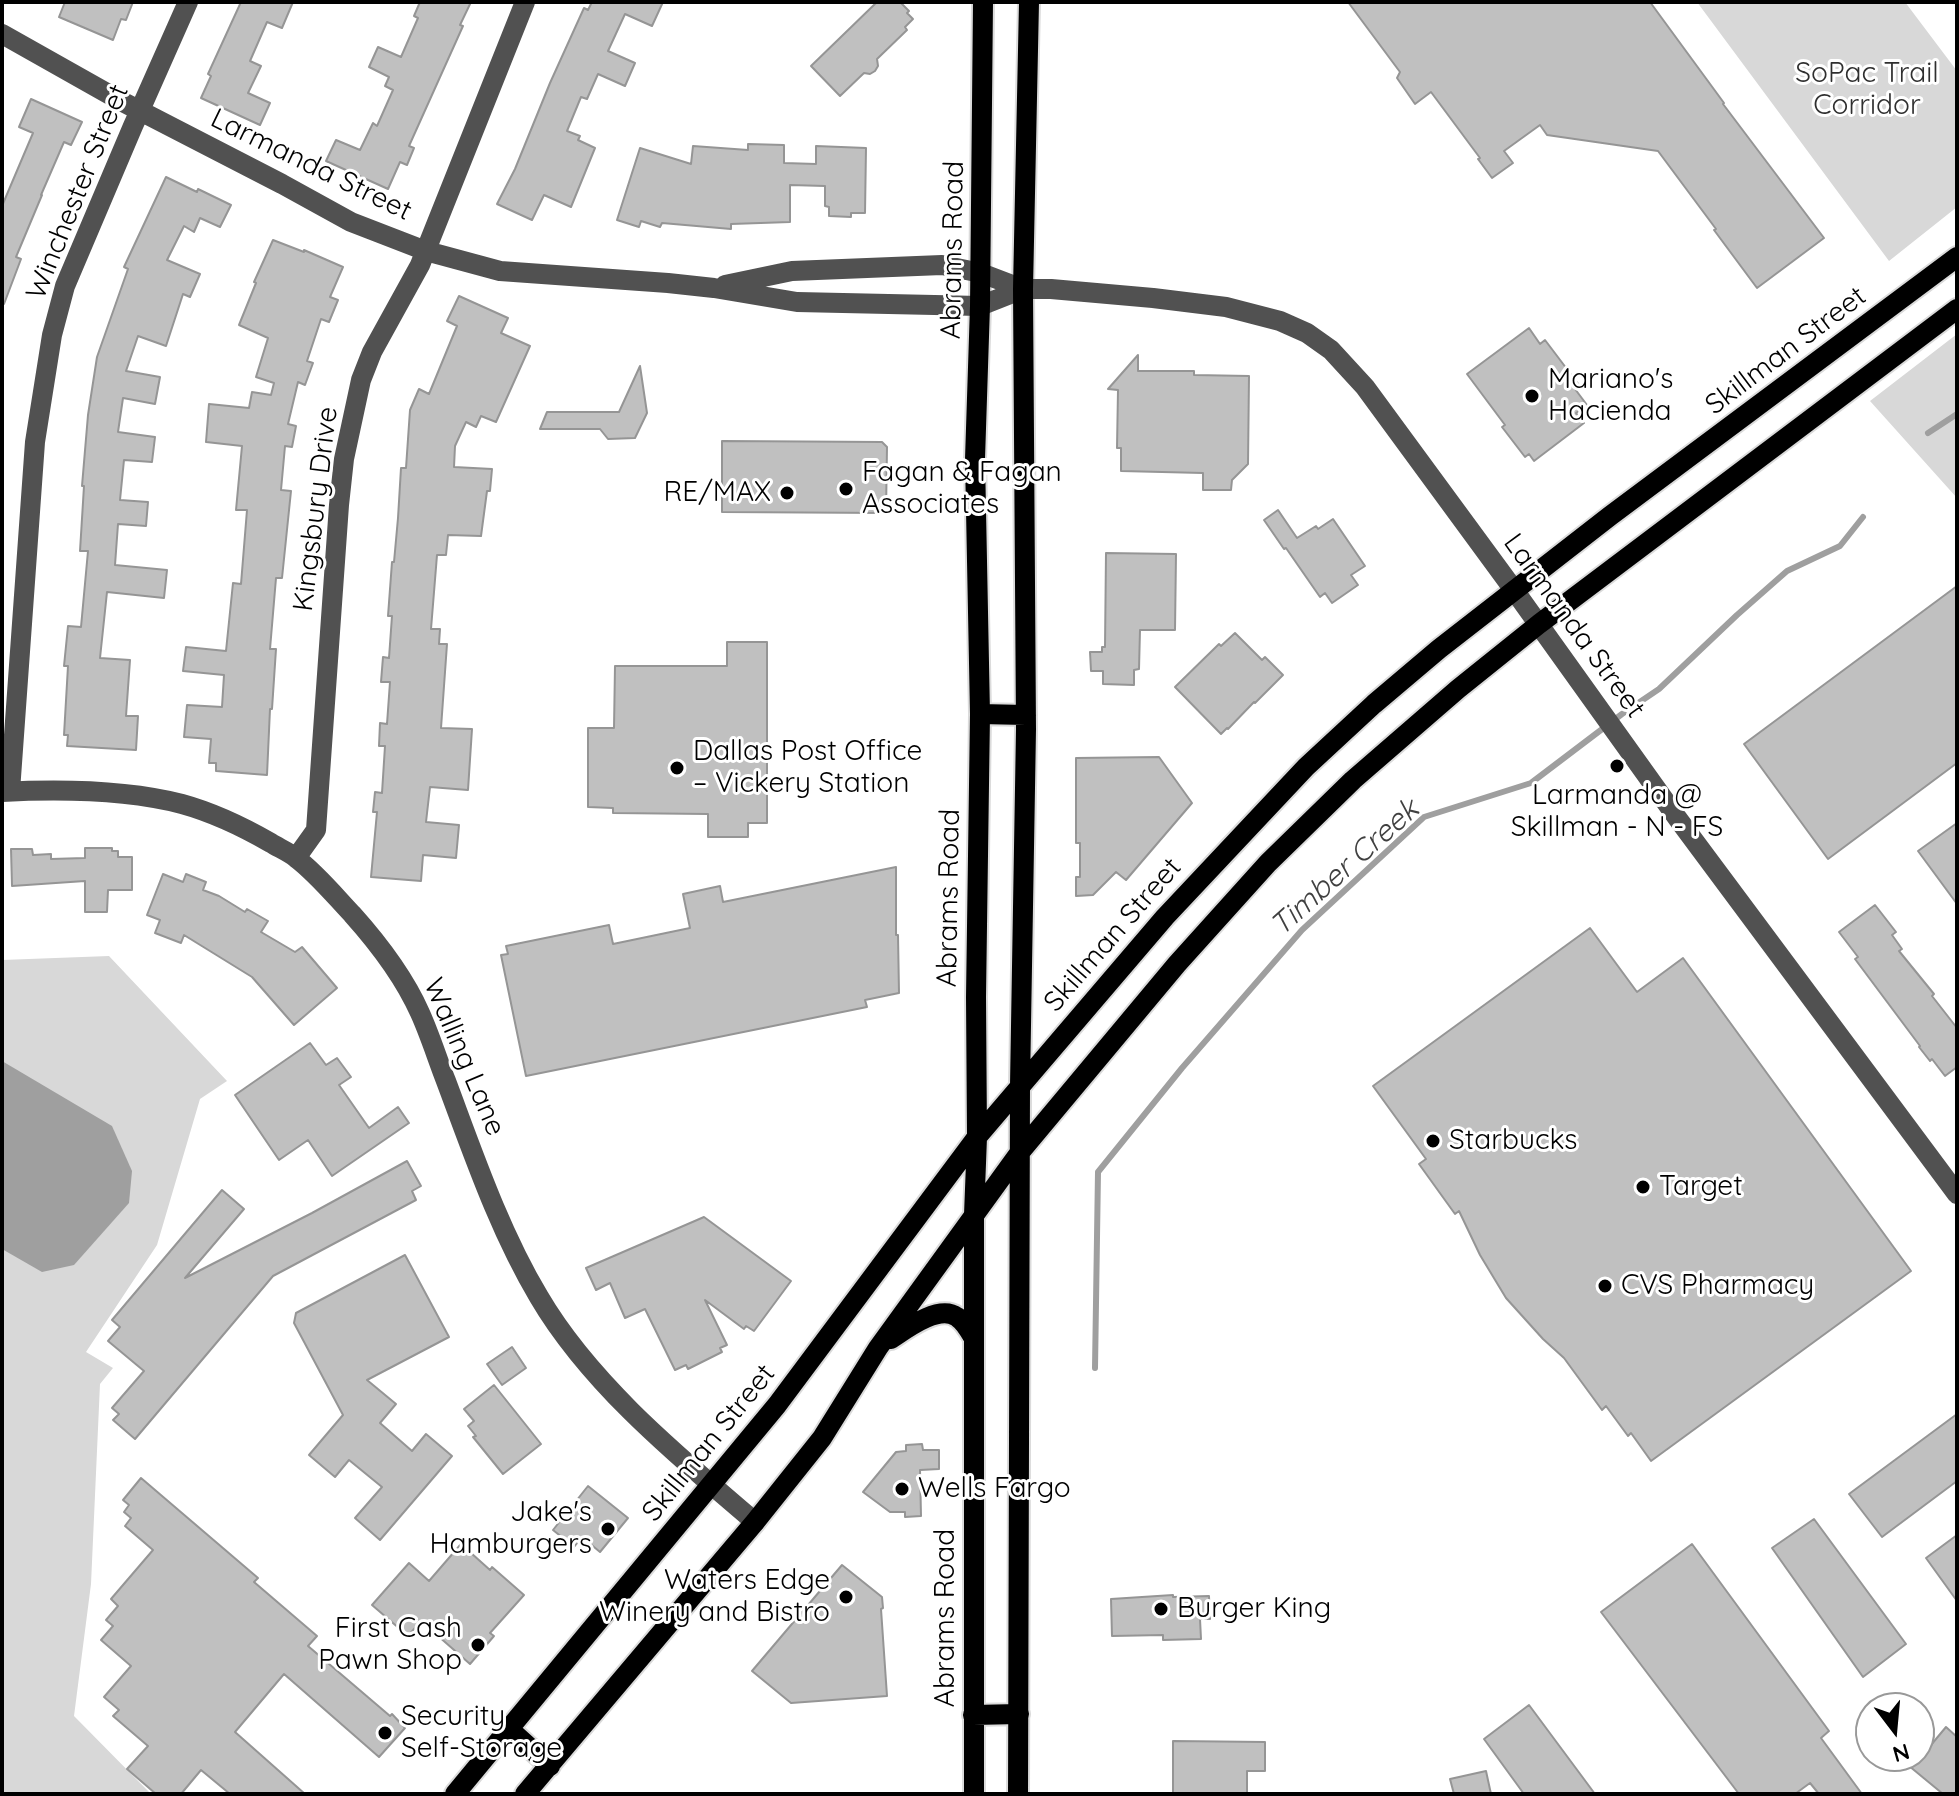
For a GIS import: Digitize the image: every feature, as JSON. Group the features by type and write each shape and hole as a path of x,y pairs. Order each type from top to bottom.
{"main road":[{"name":"Abrams Road","path":"974,1794 973,1337 980,714 975,459 981,273 983,2"},
{"path":"1018,1794 1020,1085 1026,715 1023,289 1029,2"},
{"name":"Skillman Street","path":"455,1794 792,1385 977,1137 1020,1085 1165,917 1306,767 1395,685 1514,590 1957,257"},
{"path":"525,1794 822,1438 878,1348 1020,1152 1177,964 1268,863 1353,780 1458,689 1539,624 1957,309"},
{"path":"980,714 1026,715"},
{"path":"878,1348 920,1320 941,1314 959,1317 973,1337"},
{"path":"973,1715 1019,1714"},
{"path":"509,1729 550,1766"}],"street":[{"name":"Winchester Street","path":"6,792 35,442 52,335 65,286 188,2"},
{"name":"Kingsbury Drive","path":"296,858 316,830 339,505 344,459 361,380 372,352 420,265 525,2"},
{"name":"Larmanda Street","path":"2,34 351,222 426,251 500,271 668,283 797,302 980,306 1023,289"},
{"name":"Larmanda Street","path":"714,288 792,271 942,265 981,273 1023,289 1153,298 1226,307 1280,321 1307,333 1331,350 1365,387 1957,1194"},
{"name":"Walling Lane","path":"6,792 92,791 186,805 251,831 296,858 370,934 404,982 420,1012 500,1217 540,1300 567,1339 622,1401 677,1455 755,1522"}],"green space":[{"name":"SoPac Trail Corridor","path":"1697,2 1905,2 1957,71 1957,207 1889,261"},
{"path":"1957,334 1957,498 1870,401"},
{"path":"109,956 227,1081 200,1099 157,1245 86,1352 113,1368 100,1384 91,1584 74,1716 151,1794 2,1794 2,960"}],"shaded area":[{"path":"2,1061 112,1126 132,1171 129,1203 74,1265 42,1272 2,1249"}],"building":[{"path":"65,2 133,2 126,20 121,19 113,40 59,17"},
{"path":"241,2 293,2 282,28 267,22 250,61 261,66 248,93 270,103 260,125 201,98 211,76 208,74"},
{"path":"420,2 471,2 409,146 414,148 407,165 400,162 388,189 326,161 336,140 360,150 373,123 377,126 393,90 385,86 389,77 369,67 378,47 401,57 418,18 414,16"},
{"path":"592,2 663,2 652,26 625,14 608,51 635,63 625,86 598,74 587,99 581,97 567,131 580,136 578,140 595,148 571,207 544,195 532,220 497,204 584,8 588,10"},
{"path":"877,2 900,2 913,19 905,27 907,30 877,59 875,71 864,73 840,96 811,66"},
{"path":"1348,2 1650,2 1824,238 1757,288 1658,151 1547,135 1540,125 1504,151 1513,163 1492,178 1431,92 1415,104 1397,78 1400,72"},
{"path":"31,99 82,122 71,145 64,142 16,257 21,259 2,304 2,206 33,133 19,127"},
{"path":"748,144 784,145 784,163 816,164 816,146 866,148 865,213 851,213 851,217 829,216 829,207 825,206 825,186 790,185 790,222 731,224 731,229 662,223 660,227 641,221 639,227 617,220 640,148 691,164 693,146 748,150"},
{"path":"166,177 231,205 220,227 200,218 194,232 184,226 167,260 200,274 190,297 183,294 166,346 138,336 126,371 160,377 155,404 123,398 118,432 155,437 152,462 124,460 120,500 148,502 146,526 118,524 115,565 167,570 164,598 107,592 100,658 130,660 126,716 138,716 136,750 67,746 68,735 64,735 68,666 64,666 68,626 81,627 88,551 80,551 82,486 97,357 128,269 124,267"},
{"path":"273,240 343,267 330,297 338,300 329,322 321,319 307,361 313,363 305,385 298,382 288,424 296,426 292,447 285,446 281,490 291,491 282,578 276,578 270,649 276,649 267,775 216,771 216,763 209,763 211,739 184,737 187,705 222,707 224,675 183,671 186,647 226,651 233,583 241,584 247,510 236,510 242,446 206,442 209,404 249,408 252,392 271,395 274,383 256,377 268,338 239,325"},
{"path":"459,296 508,318 501,333 530,346 496,422 481,416 476,427 466,422 455,446 454,467 492,469 481,536 448,535 446,555 437,555 431,629 440,629 439,644 447,644 441,728 472,729 468,790 430,787 426,822 459,825 456,858 423,855 421,881 371,877 377,812 373,812 375,792 382,793 385,746 379,746 380,723 387,724 390,682 381,682 383,657 389,658 392,616 388,616 401,468 406,468 410,410 419,389 429,394 457,326 447,321"},
{"name":"Mariano's Hacienda","path":"1529,328 1540,344 1545,340 1579,385 1575,389 1587,405 1576,413 1584,423 1534,461 1529,454 1525,457 1467,374"},
{"path":"1138,355 1138,371 1194,371 1194,375 1249,376 1248,464 1232,480 1231,490 1203,490 1203,473 1121,471 1121,448 1117,448 1118,390 1108,389"},
{"path":"640,366 647,413 635,438 608,439 600,429 540,429 547,412 619,412"},
{"path":"722,441 882,442 887,447 886,513 722,512"},
{"path":"1278,510 1297,538 1333,519 1365,566 1351,575 1358,585 1332,603 1325,593 1320,597 1264,520"},
{"path":"1106,553 1176,554 1175,630 1140,630 1139,669 1134,670 1134,685 1103,684 1103,671 1091,671 1090,652 1102,652 1102,647 1105,647"},
{"path":"1957,586 1957,763 1828,859 1744,744"},
{"path":"1235,633 1262,660 1265,657 1283,675 1221,734 1175,687 1219,644 1221,646"},
{"name":"Dallas Post Office – Vickery Station","path":"727,642 767,642 767,823 748,823 748,837 708,837 708,814 613,813 613,808 588,807 588,728 614,728 615,666 727,666"},
{"path":"1159,757 1192,803 1126,880 1116,872 1093,895 1076,896 1076,877 1080,877 1080,843 1076,843 1076,758"},
{"path":"1957,823 1957,904 1918,851"},
{"path":"85,848 112,848 112,851 118,851 118,857 132,857 132,890 108,890 107,912 85,912 85,881 12,886 11,849 32,849 33,855 51,854 51,859 85,858"},
{"path":"896,867 899,993 865,1000 867,1007 526,1076 501,955 508,954 506,946 609,925 613,944 690,928 683,894 720,886 723,902"},
{"path":"163,874 183,882 186,874 206,882 203,890 268,921 261,932 295,952 302,947 337,988 294,1025 252,977 184,935 181,943 155,933 160,920 147,915"},
{"path":"1875,905 1896,932 1892,935 1902,949 1899,951 1957,1028 1957,1067 1945,1076 1919,1047 1839,932"},
{"name":"Target","path":"1590,928 1637,992 1683,958 1911,1271 1651,1461 1631,1433 1628,1436 1606,1406 1602,1410 1564,1358 1506,1298 1480,1255 1459,1211 1455,1214 1419,1164 1426,1159 1373,1086"},
{"path":"310,1043 326,1065 337,1058 351,1077 339,1085 369,1128 398,1107 409,1123 332,1176 308,1140 279,1160 235,1095"},
{"path":"407,1161 421,1186 412,1191 416,1200 273,1276 135,1439 113,1420 119,1414 112,1408 144,1371 108,1341 120,1327 112,1320 222,1190 244,1209 185,1278"},
{"path":"704,1217 791,1281 754,1331 746,1326 744,1329 705,1300 727,1345 720,1348 722,1352 688,1369 686,1365 675,1370 645,1309 625,1318 610,1283 596,1290 586,1268"},
{"path":"405,1255 449,1337 367,1380 396,1404 380,1423 412,1451 426,1434 452,1456 380,1540 355,1518 382,1487 349,1460 335,1477 309,1455 343,1415 294,1323 296,1313"},
{"path":"512,1347 526,1368 502,1385 487,1364"},
{"path":"494,1385 541,1444 503,1474 473,1437 476,1436 468,1426 474,1421 464,1409"},
{"path":"1957,1414 1957,1481 1882,1537 1849,1494"},
{"path":"922,1444 923,1450 939,1450 939,1469 920,1470 921,1516 905,1517 905,1512 890,1512 863,1492 896,1452 906,1451 906,1445"},
{"path":"141,1478 258,1578 254,1582 317,1636 308,1646 405,1728 379,1757 284,1674 235,1732 305,1794 230,1794 201,1770 181,1794 156,1794 127,1769 148,1746 113,1716 119,1710 104,1697 131,1666 101,1640 113,1626 106,1620 118,1606 111,1599 153,1550 125,1526 131,1518 124,1512 129,1505 123,1500"},
{"path":"588,1486 628,1518 600,1552 582,1537 574,1547 553,1530"},
{"path":"1814,1519 1906,1644 1863,1677 1772,1548"},
{"path":"1957,1535 1957,1601 1926,1558"},
{"path":"461,1544 524,1595 490,1633 494,1636 470,1664 421,1621 408,1636 372,1605 409,1563 429,1581"},
{"path":"1692,1544 1829,1731 1821,1738 1862,1794 1819,1794 1810,1783 1795,1794 1739,1794 1601,1612"},
{"path":"842,1565 882,1597 887,1696 791,1703 752,1671"},
{"name":"Burger King","path":"1209,1596 1210,1619 1200,1619 1201,1639 1163,1640 1163,1635 1112,1636 1111,1599"},
{"path":"1529,1705 1595,1794 1524,1794 1484,1739"},
{"path":"1946,1727 1957,1737 1957,1794 1943,1794 1916,1772 1935,1772 1935,1740"},
{"path":"1173,1741 1265,1742 1265,1771 1247,1771 1247,1794 1173,1794"},
{"path":"1486,1771 1491,1794 1454,1794 1450,1779"}],"waterway":[{"name":"Timber Creek","path":"1928,433 1957,414"},
{"name":"Timber Creek","path":"1095,1368 1098,1172 1182,1068 1302,930 1424,817 1531,783 1659,689 1787,571 1840,546 1863,517"}],"place":[{"name":"Mariano's Hacienda","path":"1532,396"},
{"name":"Fagan & Fagan Associates","path":"846,489"},
{"name":"RE/MAX","path":"787,493"},
{"name":"Larmanda @ Skillman - N - FS","path":"1617,766"},
{"name":"Dallas Post Office – Vickery Station","path":"677,768"},
{"name":"Starbucks","path":"1433,1141"},
{"name":"Target","path":"1643,1187"},
{"name":"CVS Pharmacy","path":"1605,1286"},
{"name":"Wells Fargo","path":"902,1489"},
{"name":"Jake's Hamburgers","path":"608,1529"},
{"name":"Waters Edge Winery and Bistro","path":"846,1597"},
{"name":"Burger King","path":"1161,1609"},
{"name":"First Cash Pawn Shop","path":"478,1645"},
{"name":"Security Self-Storage","path":"385,1733"}]}
